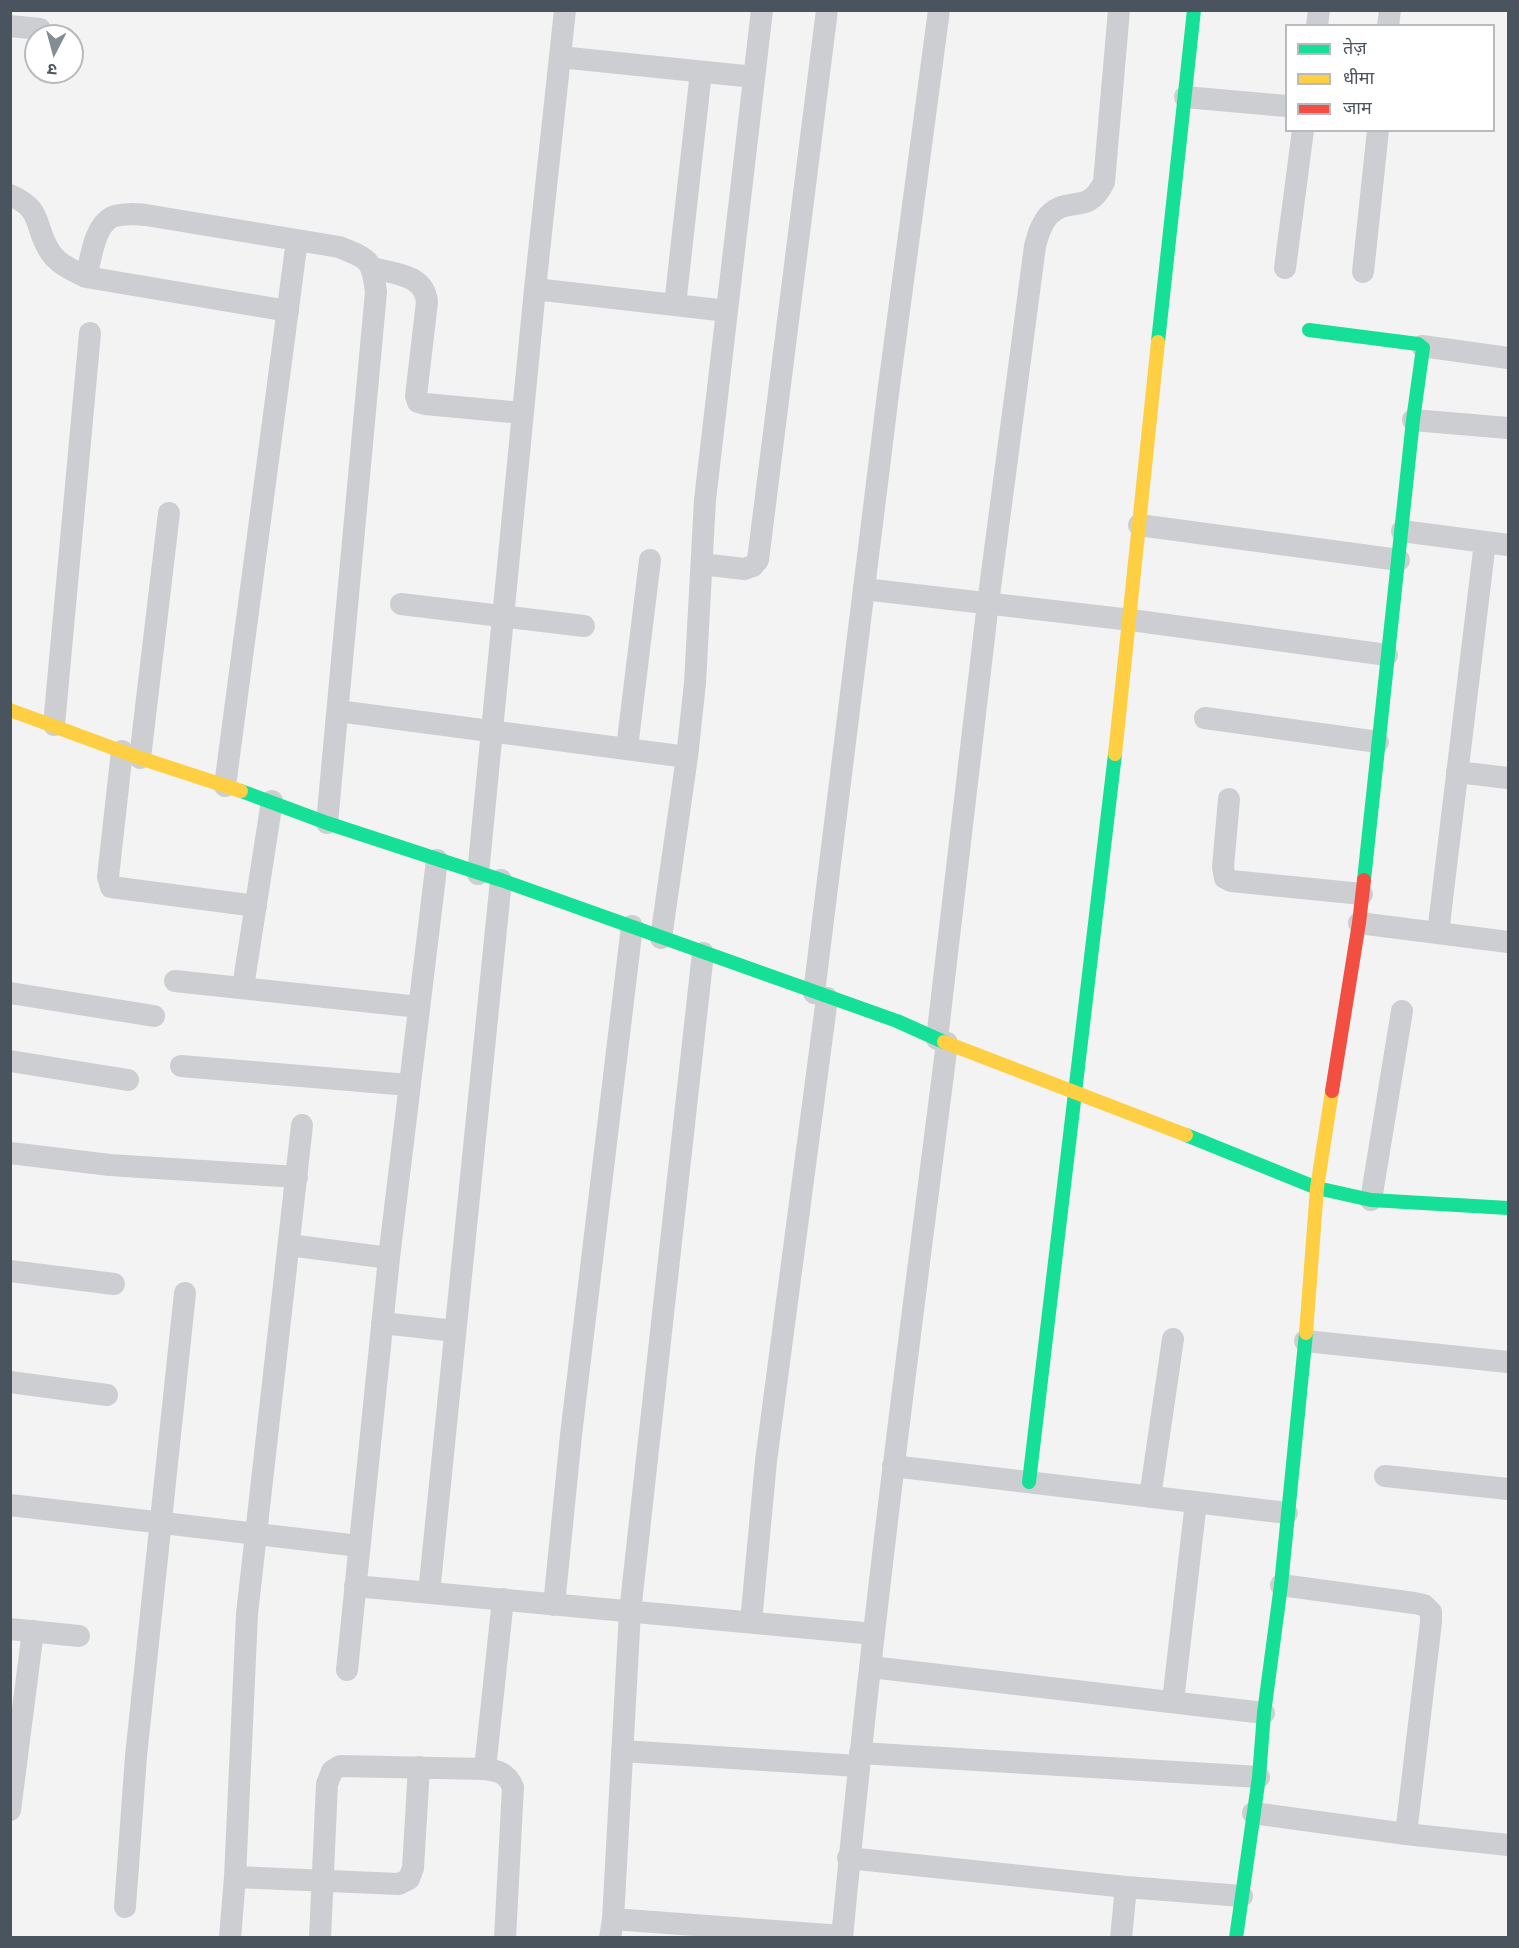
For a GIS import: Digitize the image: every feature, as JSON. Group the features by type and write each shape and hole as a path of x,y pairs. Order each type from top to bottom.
{"street":[{"path":"478,874 490,730 565,10"},
{"path":"661,938 695,683 705,500 762,10"},
{"path":"702,564 744,569 753,566 758,560 827,10"},
{"path":"751,1622 766,1461 864,590 939,10"},
{"path":"703,953 630,1612 611,1928 842,1937 848,1858 942,1041 988,603 1035,246 1040,228 1050,215 1060,208 1090,201 1098,194 1104,182 1119,10"},
{"path":"1029,1482 1077,1092 1131,620 1139,525 1194,10"},
{"path":"560,57 754,77"},
{"path":"675,305 700,72"},
{"path":"1185,97 1285,106"},
{"path":"1285,268 1302,132"},
{"path":"1363,272 1378,132"},
{"path":"10,195 27,203 37,218 48,249 61,265 86,277 288,311"},
{"path":"86,277 101,227 111,218 124,214 146,214 339,247 362,256 373,268 409,277 421,284 426,292 427,302 416,396 418,402 522,413"},
{"path":"225,786 297,240"},
{"path":"327,823 376,292 373,268"},
{"path":"535,289 727,311"},
{"path":"1310,330 1509,358"},
{"path":"54,725 90,333"},
{"path":"1236,1938 1259,1777 1264,1713 1281,1586 1305,1341 1317,1188 1359,923 1422,346"},
{"path":"1413,420 1509,428"},
{"path":"169,513 131,755 108,877 111,887 256,906"},
{"path":"1139,525 1399,560"},
{"path":"1402,531 1509,545"},
{"path":"1438,933 1485,542"},
{"path":"627,747 650,561"},
{"path":"864,590 1131,620 1387,655"},
{"path":"401,604 584,626"},
{"path":"10,711 54,725 131,755 272,801 327,823 501,880 897,1021 942,1041 1317,1188 1371,1200 1509,1208"},
{"path":"338,711 687,756"},
{"path":"1205,718 1378,742"},
{"path":"1457,772 1509,778"},
{"path":"1229,799 1223,867 1225,878 1231,881 1362,894"},
{"path":"243,987 272,801"},
{"path":"347,1670 389,1258 437,860"},
{"path":"429,1593 501,880"},
{"path":"1359,923 1509,942"},
{"path":"554,1605 632,926"},
{"path":"175,981 419,1007"},
{"path":"10,993 154,1016"},
{"path":"1371,1200 1402,1011"},
{"path":"10,1061 128,1080"},
{"path":"181,1066 410,1085"},
{"path":"230,1938 247,1614 302,1125"},
{"path":"10,1153 110,1165 297,1177"},
{"path":"289,1245 389,1258"},
{"path":"10,1271 114,1284"},
{"path":"125,1907 135,1767 185,1293"},
{"path":"382,1323 454,1331"},
{"path":"1150,1497 1173,1339"},
{"path":"1305,1341 1509,1362"},
{"path":"10,1382 106,1395"},
{"path":"893,1466 1287,1513"},
{"path":"1385,1476 1509,1489"},
{"path":"1173,1701 1196,1502"},
{"path":"10,1505 359,1546"},
{"path":"356,1586 874,1634"},
{"path":"1281,1586 1414,1603 1424,1605 1431,1612 1406,1834"},
{"path":"485,1768 503,1599"},
{"path":"10,1629 79,1636"},
{"path":"10,1810 33,1631"},
{"path":"871,1667 1264,1713"},
{"path":"622,1751 1259,1777"},
{"path":"320,1938 327,1784 332,1771 340,1766 485,1768 501,1772 509,1778 513,1787 505,1938"},
{"path":"235,1877 399,1884 409,1879 413,1868 418,1767"},
{"path":"1253,1813 1406,1834 1509,1845"},
{"path":"848,1858 1126,1887 1242,1896"},
{"path":"1122,1938 1126,1887"}],"traffic: fast":[{"path":"1158,342 1194,10"},
{"path":"1309,330 1418,344 1423,348 1413,420 1364,880"},
{"path":"1029,1482 1115,754"},
{"path":"241,791 327,823 501,880 897,1021 944,1042"},
{"path":"1186,1135 1317,1188 1371,1200 1508,1208"},
{"path":"1236,1938 1259,1777 1306,1333"}],"traffic: slow":[{"path":"1115,754 1158,342"},
{"path":"10,710 140,758 241,791"},
{"path":"944,1042 1186,1135"},
{"path":"1306,1333 1317,1188 1332,1091"}],"traffic: jam":[{"path":"1332,1091 1364,880"}]}
